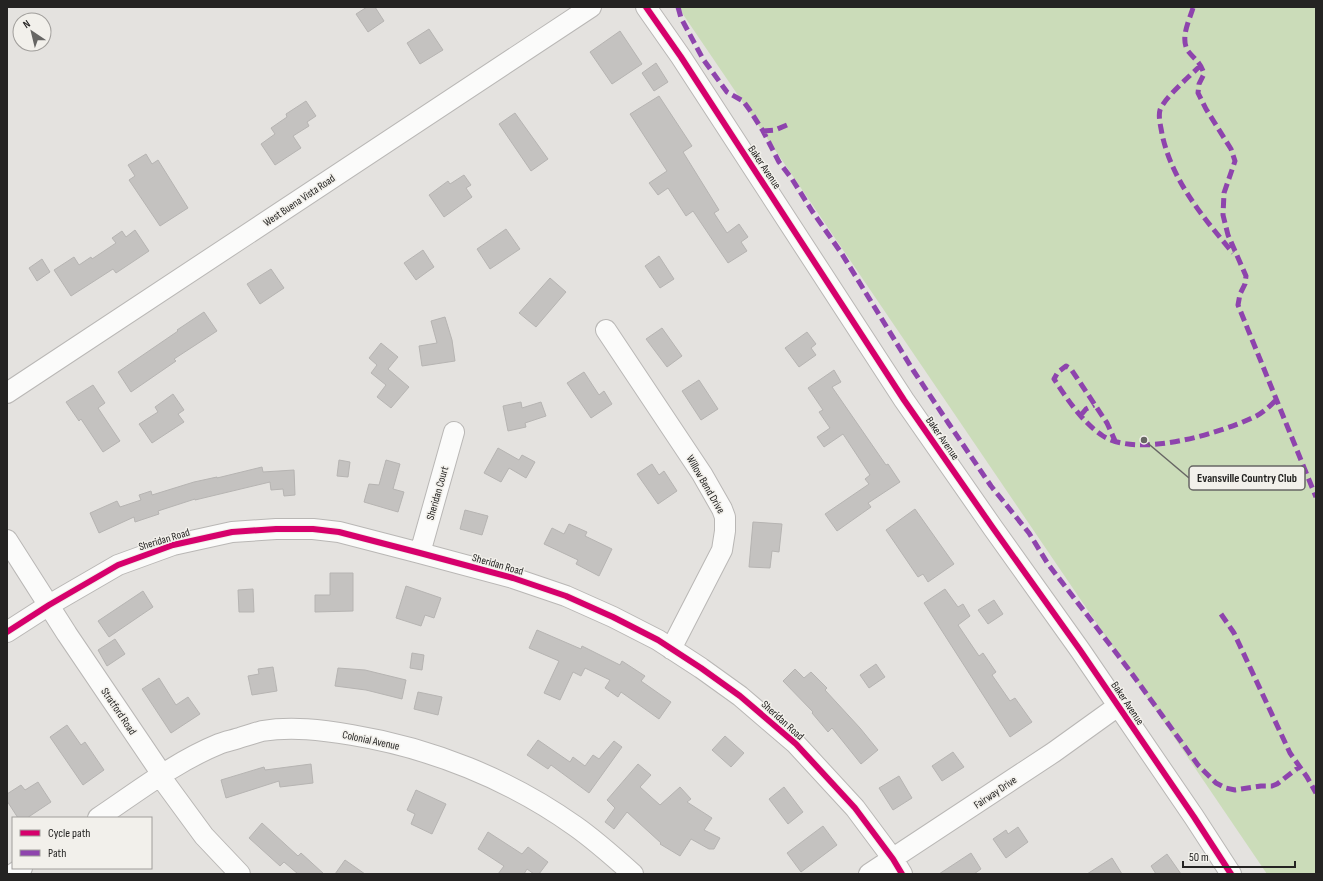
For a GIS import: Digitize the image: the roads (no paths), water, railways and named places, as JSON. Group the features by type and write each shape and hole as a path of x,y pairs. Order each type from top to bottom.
{"street":[{"name":"West Buena Vista Road","path":"7,393 591,7"},
{"name":"Baker Avenue","path":"646,7 681,57 904,400 1080,650 1231,874"},
{"name":"Willow Bend Drive","path":"606,330 702,474 725,517 725,531 722,550 671,649"},
{"name":"Sheridan Court","path":"420,553 454,432"},
{"name":"Sheridan Road","path":"7,632 49,604 118,565 173,545 232,532 276,528 313,529 339,532 420,553 513,578 566,596 613,617 658,640 740,696 796,744 855,808 897,866"},
{"name":"Stratford Road","path":"7,540 159,770 160,776 204,836 240,874"},
{"name":"Fairway Drive","path":"869,874 897,866 1118,706"},
{"name":"Colonial Avenue","path":"99,817 175,766 219,744 261,731 290,728 311,730 382,740 434,755 477,771 541,803 602,847 633,874"}],"place":[{"name":"Evansville Country Club","path":"1144,440"}]}
